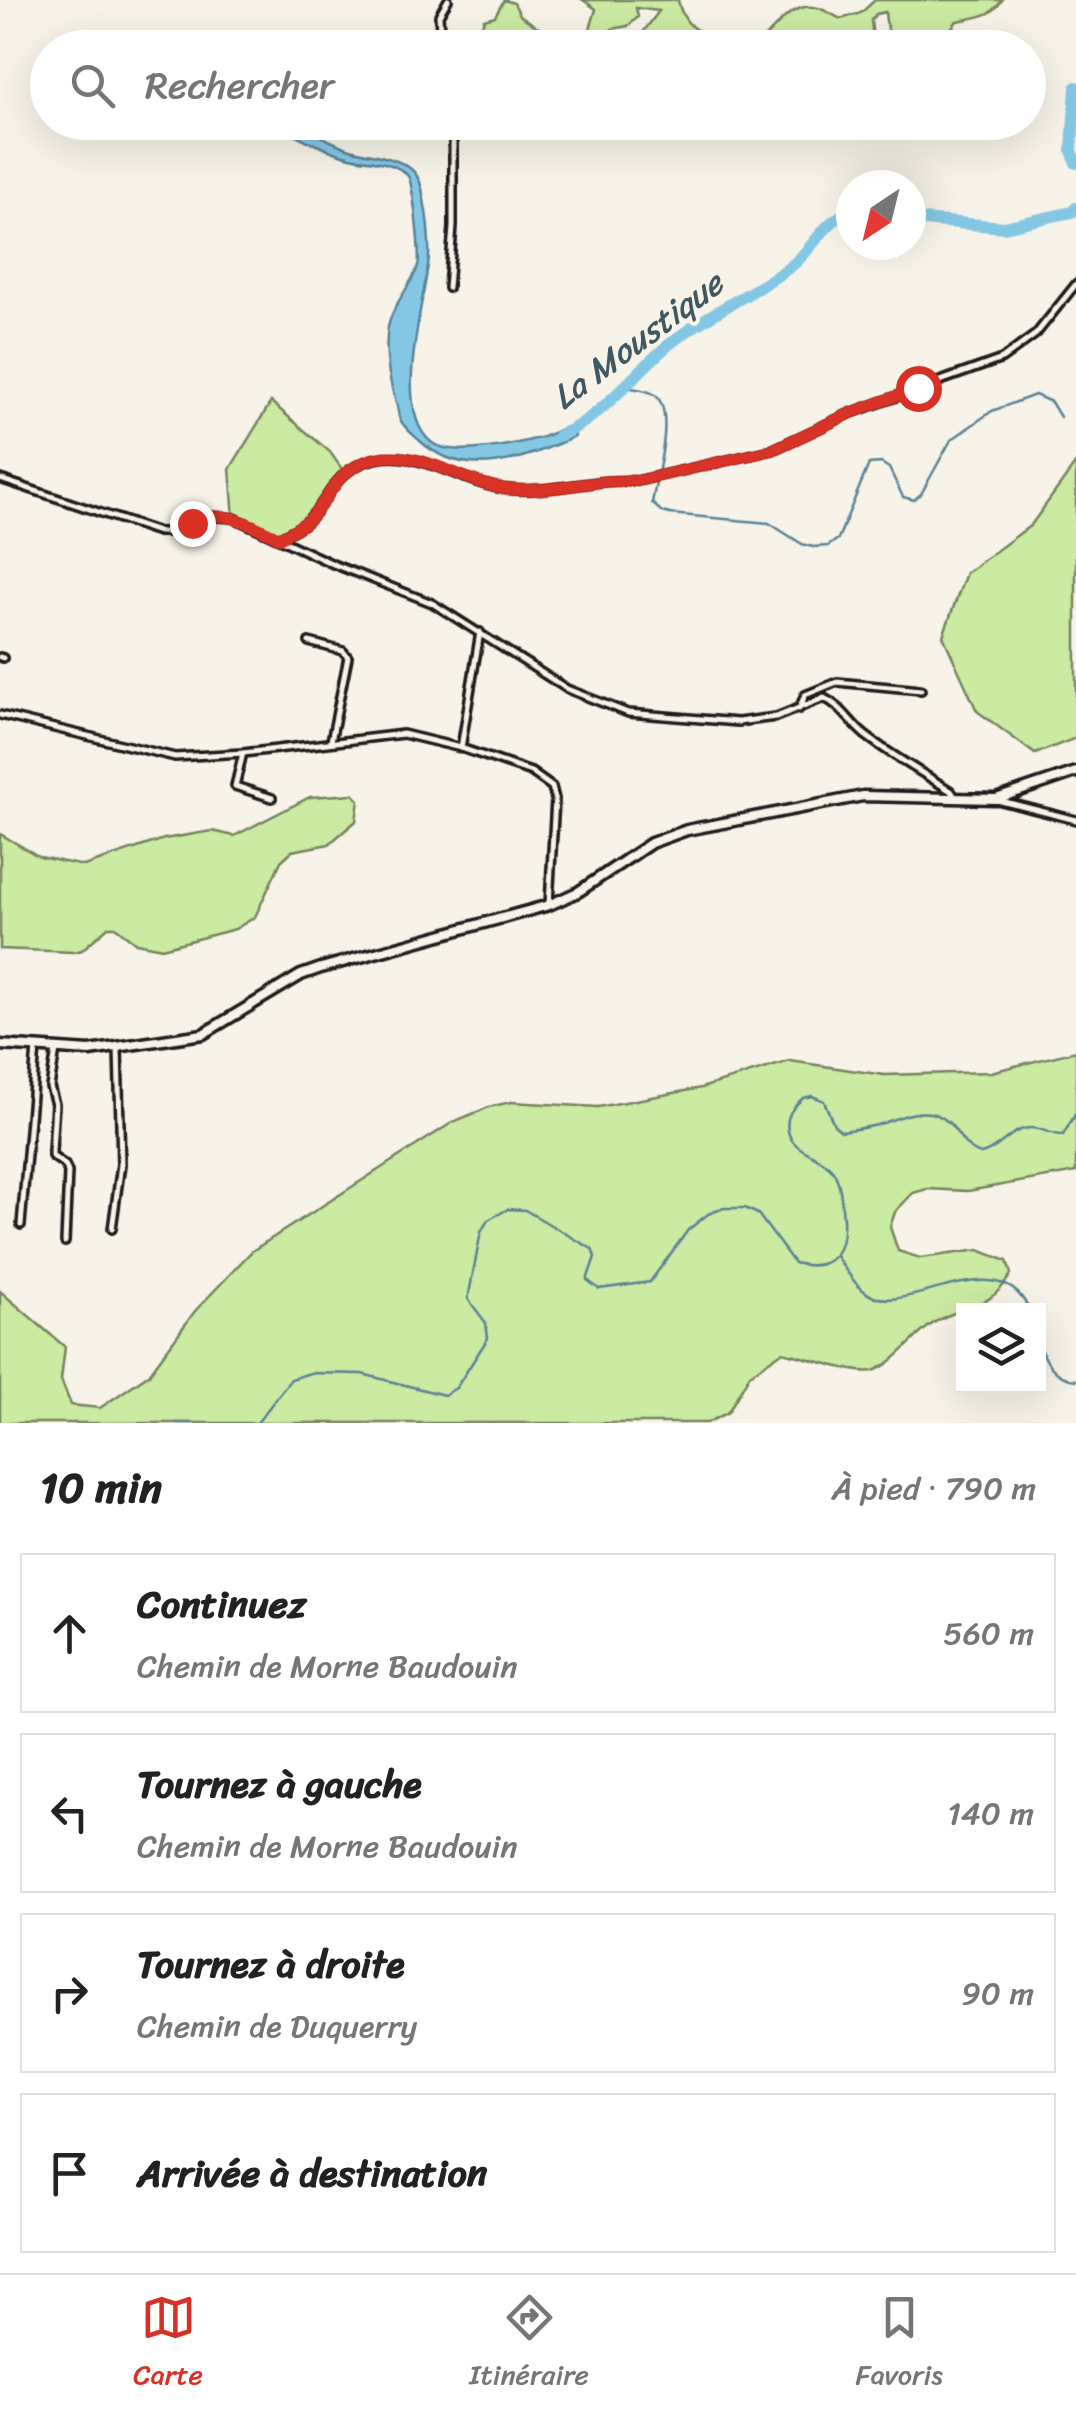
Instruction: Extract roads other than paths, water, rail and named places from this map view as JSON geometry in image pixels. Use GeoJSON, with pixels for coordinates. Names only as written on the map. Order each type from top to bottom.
{"type":"FeatureCollection","features":[{"type":"Feature","properties":{"kind":"street"},"geometry":{"type":"LineString","coordinates":[[440,30],[440,15],[448,0]]}},
{"type":"Feature","properties":{"kind":"street"},"geometry":{"type":"LineString","coordinates":[[448,288],[453,140]]}},
{"type":"Feature","properties":{"kind":"street"},"geometry":{"type":"LineString","coordinates":[[279,538],[306,522],[344,472],[384,457],[414,460],[502,489],[523,490],[647,479],[772,450],[851,413],[1002,359],[1036,334],[1075,286]]}},
{"type":"Feature","properties":{"kind":"street"},"geometry":{"type":"LineString","coordinates":[[0,479],[158,532],[173,532],[206,516],[227,515],[333,564],[432,603],[567,689],[628,713],[738,722],[776,717],[818,699],[831,701],[856,728],[952,791],[955,800]]}},
{"type":"Feature","properties":{"kind":"street"},"geometry":{"type":"LineString","coordinates":[[461,748],[480,632]]}},
{"type":"Feature","properties":{"kind":"street"},"geometry":{"type":"LineString","coordinates":[[309,642],[343,651],[348,657],[331,741]]}},
{"type":"Feature","properties":{"kind":"street"},"geometry":{"type":"LineString","coordinates":[[799,709],[805,695],[836,682],[921,690]]}},
{"type":"Feature","properties":{"kind":"street"},"geometry":{"type":"LineString","coordinates":[[0,716],[175,757],[403,734],[461,748],[531,772],[552,788],[556,820],[549,905]]}},
{"type":"Feature","properties":{"kind":"street"},"geometry":{"type":"LineString","coordinates":[[244,753],[235,786],[272,798]]}},
{"type":"Feature","properties":{"kind":"street"},"geometry":{"type":"LineString","coordinates":[[0,1045],[56,1050],[118,1048],[203,1034],[321,968],[549,905],[578,892],[651,843],[687,830],[863,796],[996,800],[1076,772]]}},
{"type":"Feature","properties":{"kind":"street"},"geometry":{"type":"LineString","coordinates":[[996,800],[1076,820]]}},
{"type":"Feature","properties":{"kind":"street"},"geometry":{"type":"LineString","coordinates":[[21,1225],[36,1048]]}},
{"type":"Feature","properties":{"kind":"street"},"geometry":{"type":"LineString","coordinates":[[112,1230],[121,1164],[118,1048]]}},
{"type":"Feature","properties":{"kind":"street"},"geometry":{"type":"LineString","coordinates":[[56,1050],[50,1087],[55,1104],[52,1156],[68,1172],[65,1242]]}},
{"type":"Feature","properties":{"kind":"water"},"geometry":{"type":"Polygon","coordinates":[[[307,140],[328,140],[398,162],[411,169],[422,188],[429,251],[412,381],[419,426],[431,442],[452,449],[482,449],[539,438],[570,426],[575,436],[516,459],[475,464],[437,453],[402,424],[389,375],[387,346],[390,318],[418,266],[416,220],[408,176],[392,165],[328,150],[307,140]]]}},
{"type":"Feature","properties":{"kind":"waterway","name":"La Moustique"},"geometry":{"type":"LineString","coordinates":[[1076,87],[1072,150],[1076,163]]}},
{"type":"Feature","properties":{"kind":"waterway","name":"La Moustique"},"geometry":{"type":"LineString","coordinates":[[926,220],[1004,227],[1076,208]]}},
{"type":"Feature","properties":{"kind":"waterway","name":"La Moustique"},"geometry":{"type":"LineString","coordinates":[[559,436],[603,407],[680,336],[790,267],[836,219]]}},
{"type":"Feature","properties":{"kind":"waterway"},"geometry":{"type":"LineString","coordinates":[[624,387],[652,393],[661,403],[663,446],[652,503],[662,512],[769,523],[813,547],[828,546],[838,539],[869,464],[881,463],[889,468],[903,497],[914,500],[951,440],[992,411],[1035,395],[1051,402],[1060,417]]}},
{"type":"Feature","properties":{"kind":"waterway"},"geometry":{"type":"LineString","coordinates":[[257,1423],[291,1379],[310,1373],[362,1374],[444,1395],[456,1388],[488,1338],[486,1323],[468,1299],[481,1232],[488,1220],[508,1209],[525,1210],[592,1249],[595,1257],[587,1280],[599,1289],[650,1282],[688,1230],[708,1214],[724,1208],[745,1208],[758,1214],[794,1263],[821,1264],[830,1260],[841,1245],[841,1199],[833,1171],[795,1144],[788,1131],[791,1112],[803,1098],[812,1096],[824,1101],[834,1125],[841,1131],[915,1113],[932,1113],[948,1122],[966,1144],[981,1154],[1024,1129],[1063,1135],[1076,1113]]}},
{"type":"Feature","properties":{"kind":"waterway"},"geometry":{"type":"LineString","coordinates":[[836,1256],[856,1284],[872,1296],[889,1299],[977,1281],[998,1282],[1016,1291],[1024,1303]]}},
{"type":"Feature","properties":{"kind":"waterway"},"geometry":{"type":"LineString","coordinates":[[1046,1359],[1061,1376],[1076,1380]]}},
{"type":"Feature","properties":{"kind":"waterway"},"geometry":{"type":"LineString","coordinates":[[176,1423],[195,1423]]}}]}
